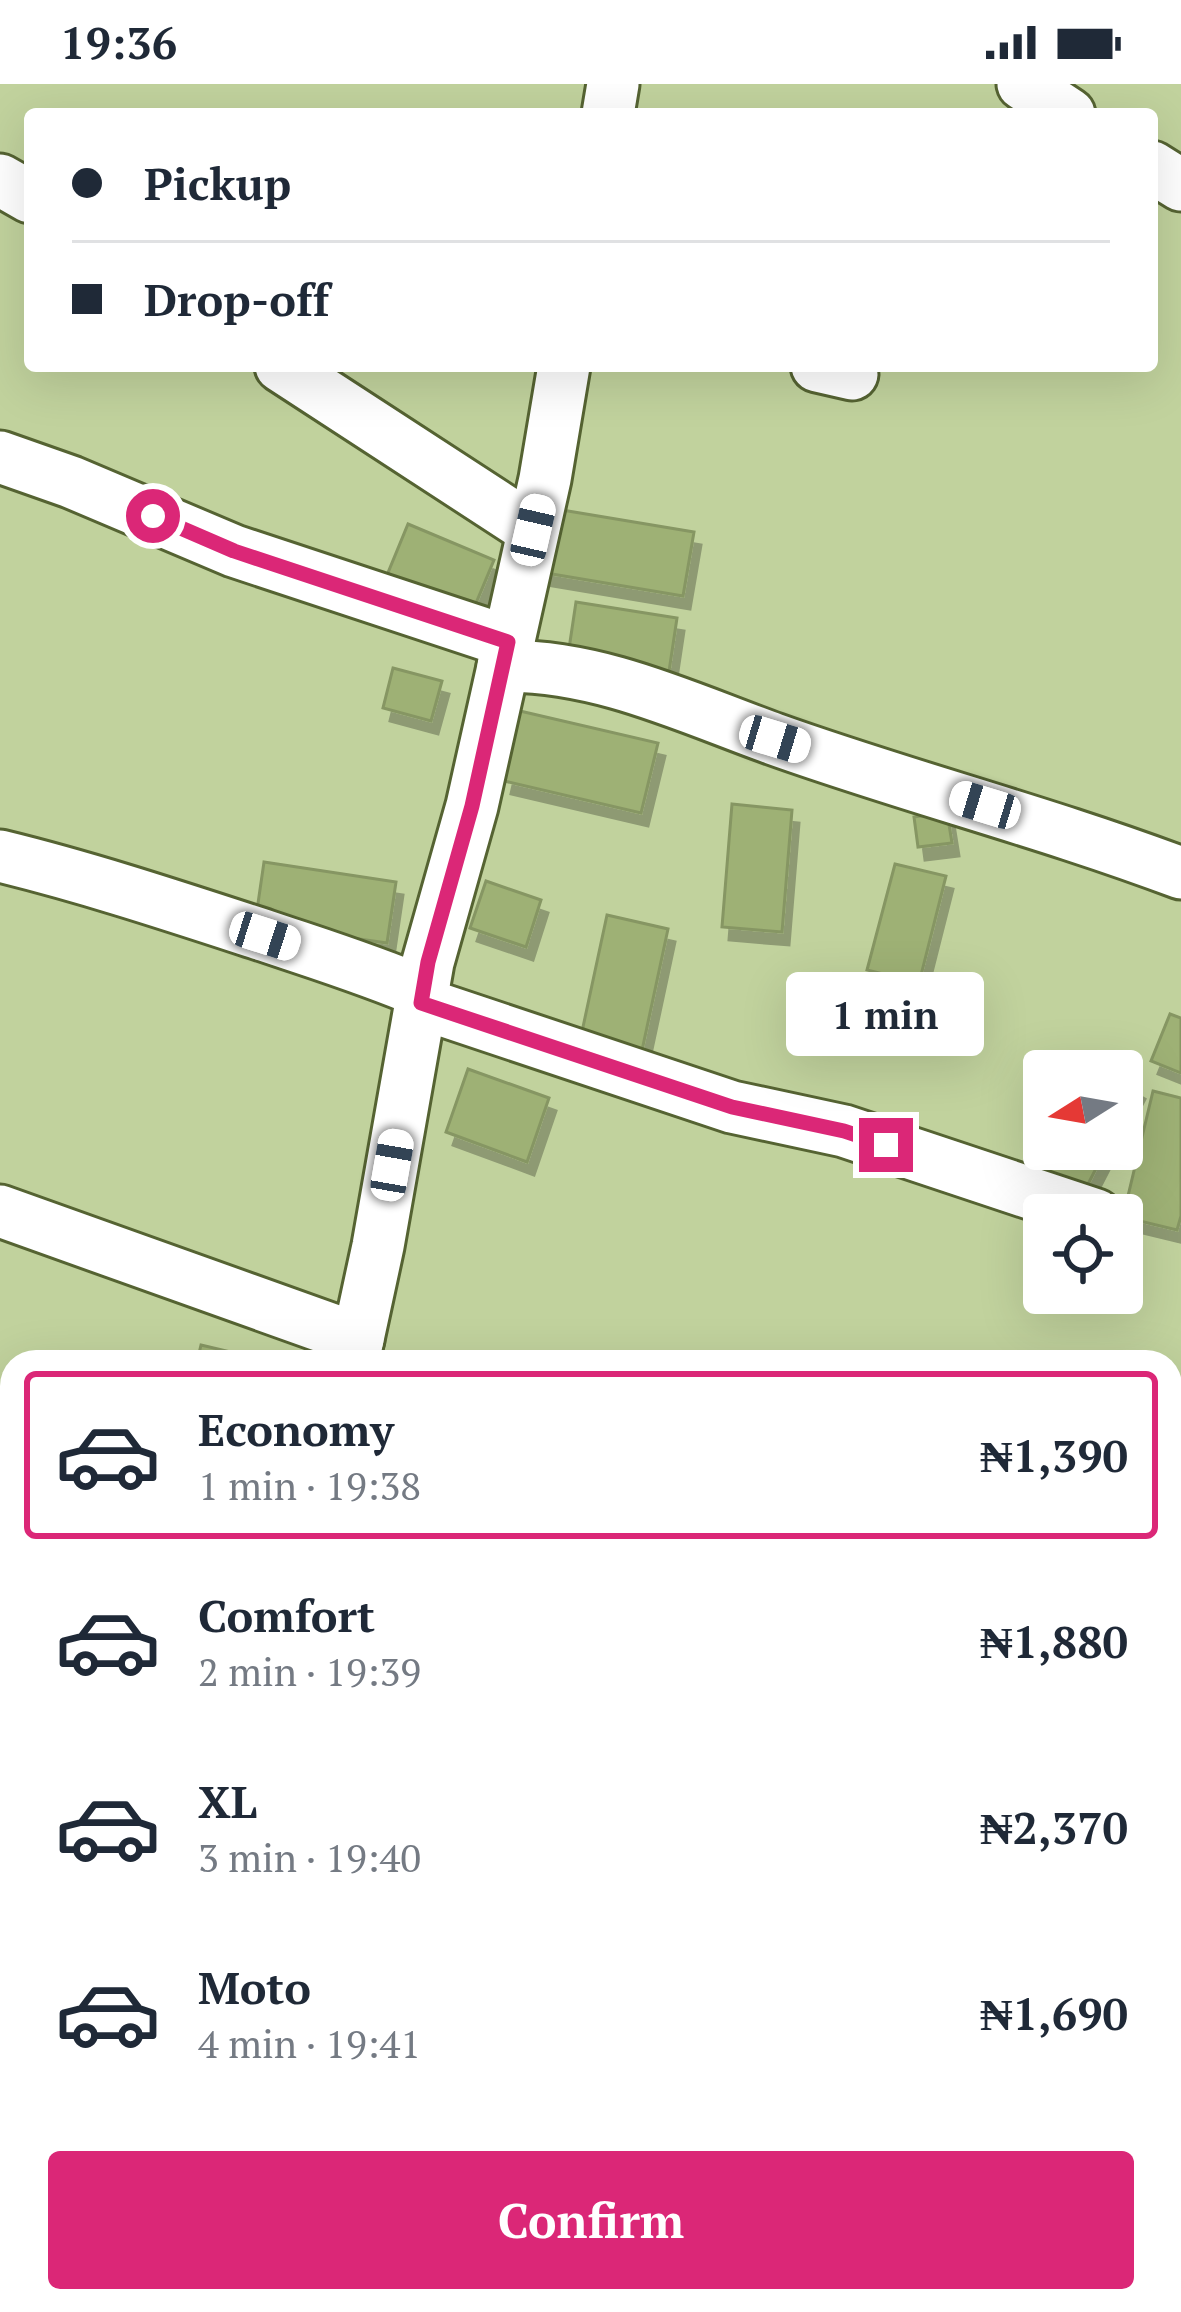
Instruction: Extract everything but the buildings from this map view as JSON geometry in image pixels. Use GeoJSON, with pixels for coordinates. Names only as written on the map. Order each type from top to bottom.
{"type":"FeatureCollection","features":[{"type":"Feature","properties":{"kind":"street"},"geometry":{"type":"LineString","coordinates":[[1023,84],[1060,108]]}},
{"type":"Feature","properties":{"kind":"street"},"geometry":{"type":"LineString","coordinates":[[290,372],[533,530]]}},
{"type":"Feature","properties":{"kind":"street"},"geometry":{"type":"LineString","coordinates":[[355,1350],[422,998],[472,806],[563,372]]}},
{"type":"Feature","properties":{"kind":"street"},"geometry":{"type":"LineString","coordinates":[[0,457],[506,654],[662,694],[775,739],[1069,831],[1181,873]]}},
{"type":"Feature","properties":{"kind":"street"},"geometry":{"type":"LineString","coordinates":[[0,856],[78,874],[371,970],[422,998],[710,1100],[844,1131],[1033,1194]]}},
{"type":"Feature","properties":{"kind":"street"},"geometry":{"type":"LineString","coordinates":[[0,1211],[352,1350]]}},
{"type":"Feature","properties":{"kind":"route"},"geometry":{"type":"LineString","coordinates":[[153,516],[234,551],[508,642],[421,1003],[732,1107],[886,1145]]}}]}
